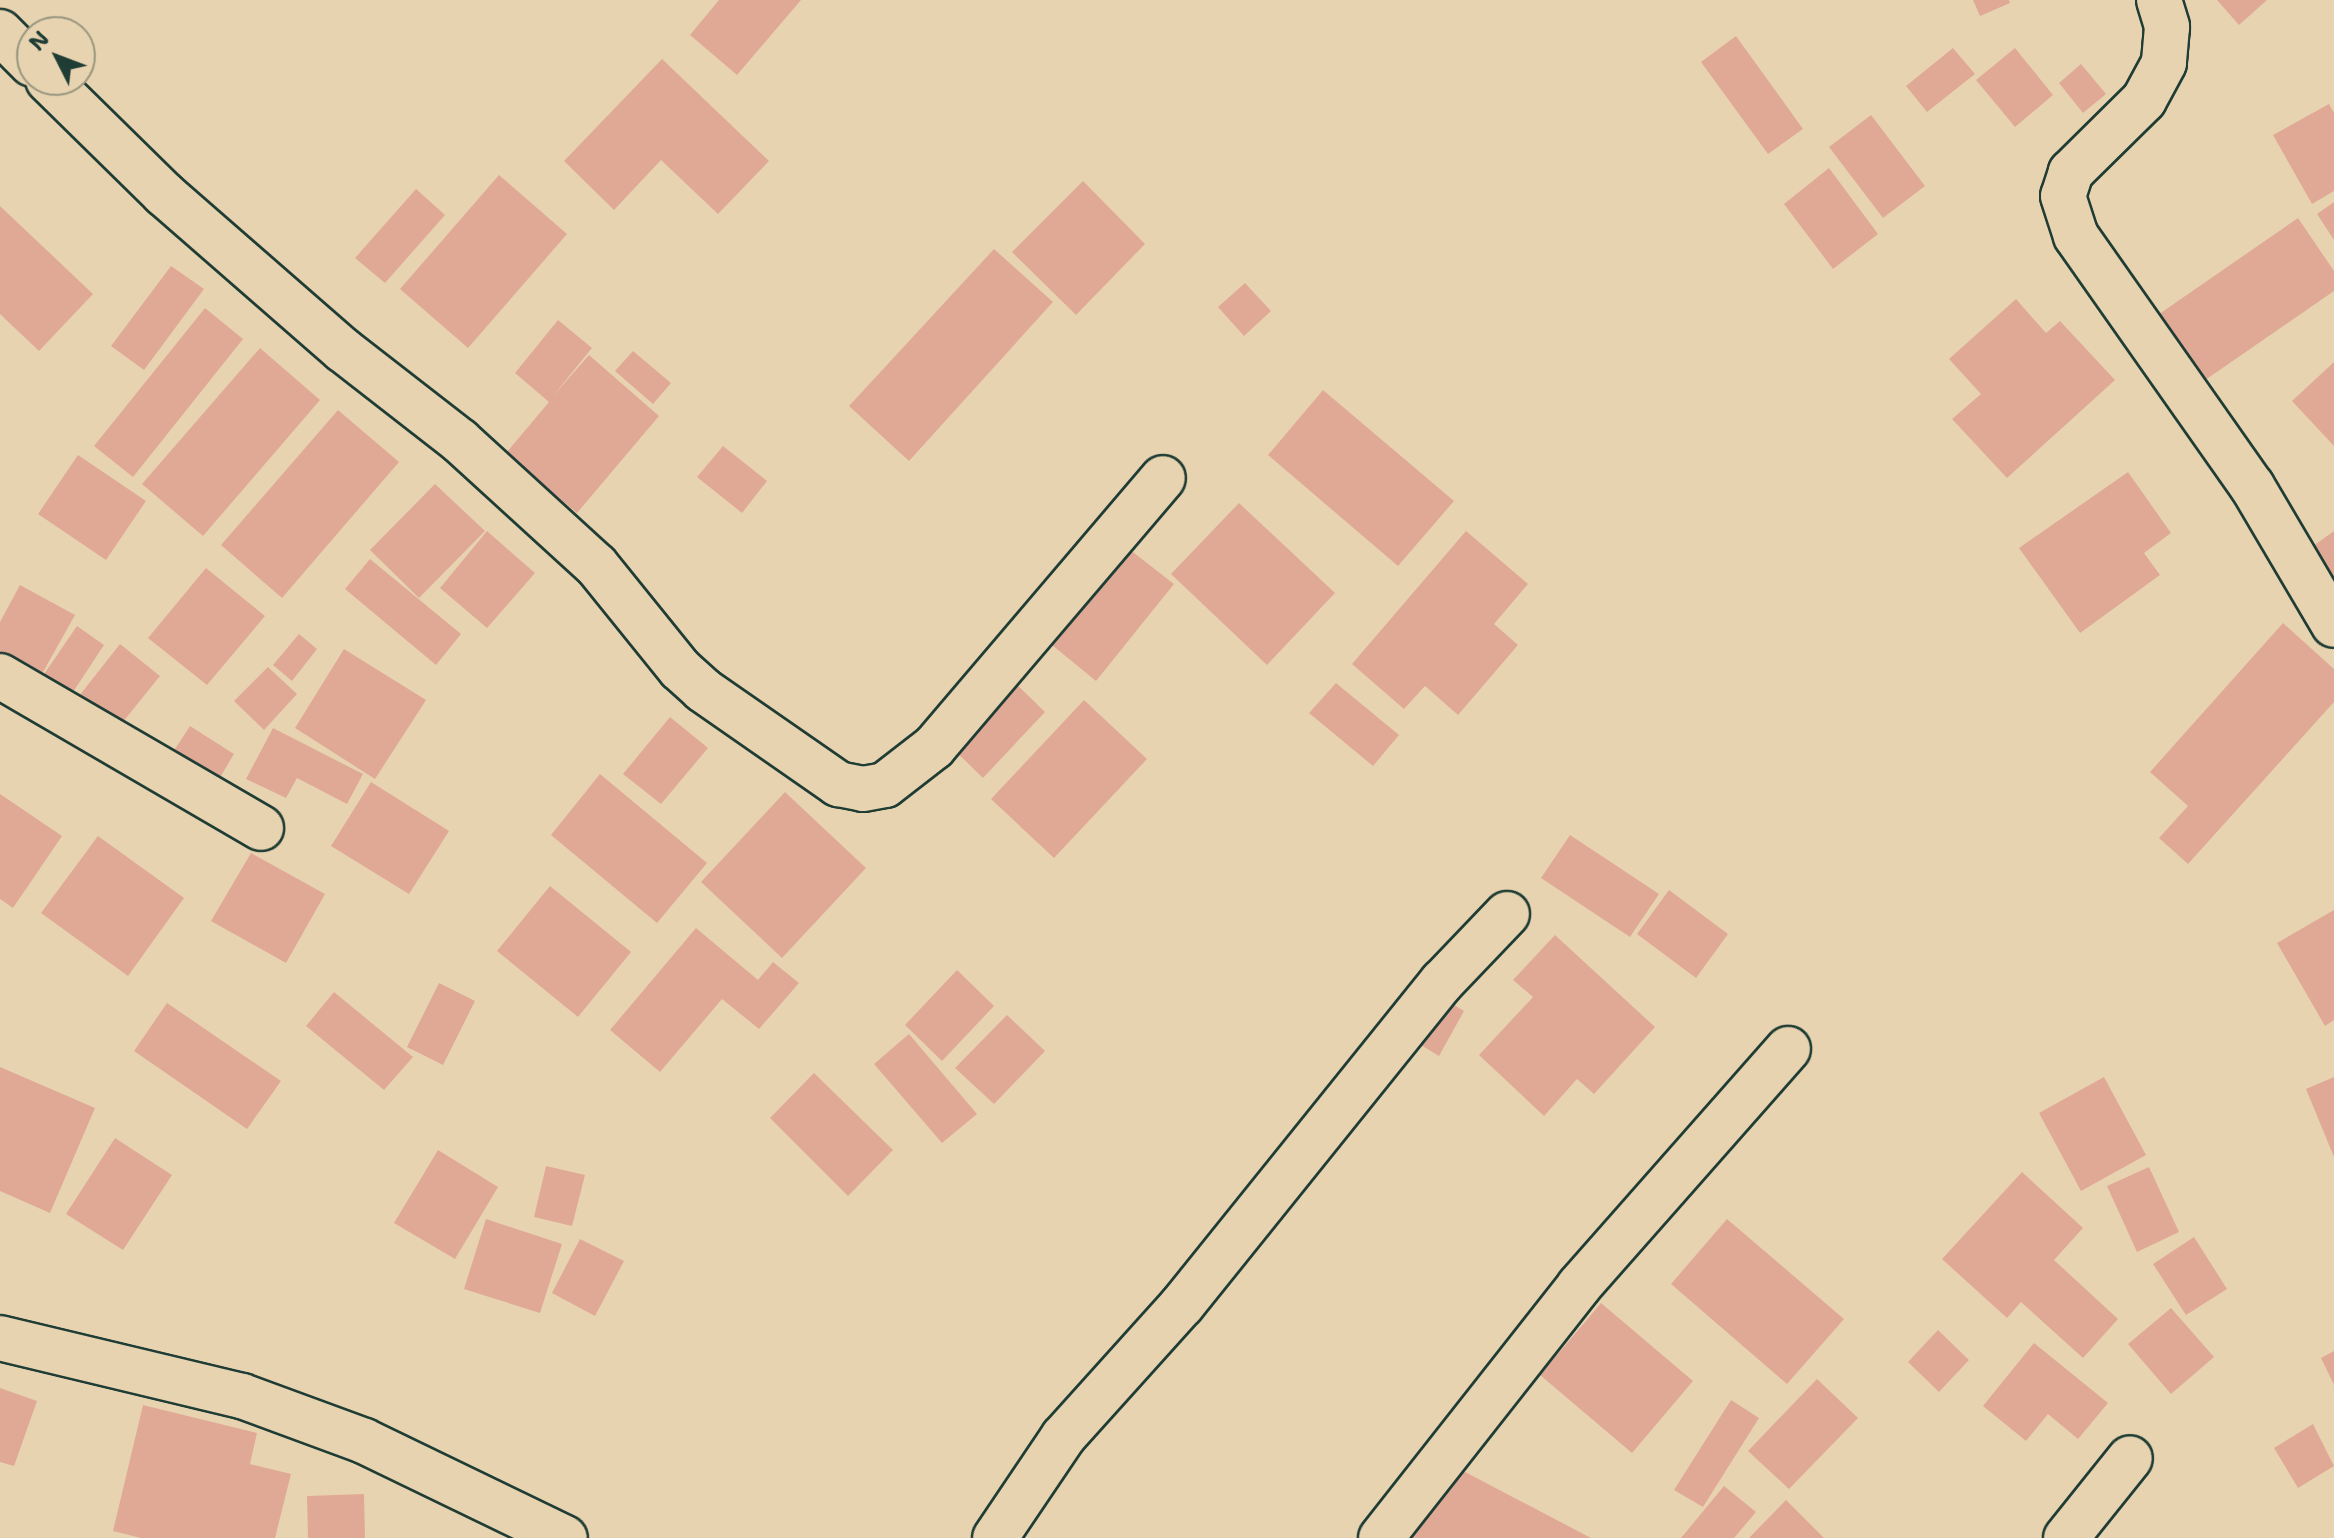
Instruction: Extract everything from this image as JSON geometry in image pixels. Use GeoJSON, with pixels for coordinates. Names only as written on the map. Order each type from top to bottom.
{"type":"FeatureCollection","features":[{"type":"Feature","properties":{"kind":"street"},"geometry":{"type":"LineString","coordinates":[[2159,0],[2167,27],[2164,63],[2144,100],[2071,172],[2063,196],[2076,236],[2252,486],[2334,625]]}},
{"type":"Feature","properties":{"kind":"street"},"geometry":{"type":"LineString","coordinates":[[0,32],[16,48]]}},
{"type":"Feature","properties":{"kind":"street"},"geometry":{"type":"LineString","coordinates":[[64,96],[164,194],[343,350],[460,441],[596,565],[680,669],[703,690],[838,784],[863,789],[885,785],[923,756],[1163,478]]}},
{"type":"Feature","properties":{"kind":"street"},"geometry":{"type":"LineString","coordinates":[[0,676],[261,828]]}},
{"type":"Feature","properties":{"kind":"street"},"geometry":{"type":"LineString","coordinates":[[995,1538],[1063,1437],[1182,1305],[1442,982],[1507,914]]}},
{"type":"Feature","properties":{"kind":"street"},"geometry":{"type":"LineString","coordinates":[[1381,1538],[1579,1286],[1788,1049]]}},
{"type":"Feature","properties":{"kind":"street"},"geometry":{"type":"LineString","coordinates":[[0,1338],[242,1396],[364,1441],[565,1538]]}},
{"type":"Feature","properties":{"kind":"street"},"geometry":{"type":"LineString","coordinates":[[2066,1538],[2130,1458]]}},
{"type":"Feature","properties":{"kind":"building"},"geometry":{"type":"Polygon","coordinates":[[[719,0],[801,0],[737,75],[690,35],[719,0]]]}},
{"type":"Feature","properties":{"kind":"building"},"geometry":{"type":"Polygon","coordinates":[[[1973,0],[2009,0],[2010,3],[1980,16],[1973,0]]]}},
{"type":"Feature","properties":{"kind":"building"},"geometry":{"type":"Polygon","coordinates":[[[2217,0],[2267,0],[2239,25],[2217,0]]]}},
{"type":"Feature","properties":{"kind":"building"},"geometry":{"type":"Polygon","coordinates":[[[1736,36],[1803,129],[1768,154],[1701,62],[1736,36]]]}},
{"type":"Feature","properties":{"kind":"building"},"geometry":{"type":"Polygon","coordinates":[[[1953,48],[1975,74],[1927,112],[1906,86],[1953,48]]]}},
{"type":"Feature","properties":{"kind":"building"},"geometry":{"type":"Polygon","coordinates":[[[2015,48],[2053,95],[2015,127],[1976,80],[2015,48]]]}},
{"type":"Feature","properties":{"kind":"building"},"geometry":{"type":"Polygon","coordinates":[[[662,59],[769,161],[718,214],[661,160],[614,210],[564,161],[662,59]]]}},
{"type":"Feature","properties":{"kind":"building"},"geometry":{"type":"Polygon","coordinates":[[[2081,64],[2106,94],[2083,113],[2059,83],[2081,64]]]}},
{"type":"Feature","properties":{"kind":"building"},"geometry":{"type":"Polygon","coordinates":[[[2329,104],[2334,113],[2334,191],[2312,204],[2273,135],[2329,104]]]}},
{"type":"Feature","properties":{"kind":"building"},"geometry":{"type":"Polygon","coordinates":[[[1871,115],[1925,186],[1883,218],[1829,147],[1871,115]]]}},
{"type":"Feature","properties":{"kind":"building"},"geometry":{"type":"Polygon","coordinates":[[[1829,168],[1878,234],[1833,269],[1784,204],[1829,168]]]}},
{"type":"Feature","properties":{"kind":"building"},"geometry":{"type":"Polygon","coordinates":[[[499,175],[567,234],[468,348],[400,289],[499,175]]]}},
{"type":"Feature","properties":{"kind":"building"},"geometry":{"type":"Polygon","coordinates":[[[1083,181],[1145,244],[1076,315],[1012,252],[1083,181]]]}},
{"type":"Feature","properties":{"kind":"building"},"geometry":{"type":"Polygon","coordinates":[[[416,189],[445,215],[385,283],[355,258],[416,189]]]}},
{"type":"Feature","properties":{"kind":"building"},"geometry":{"type":"Polygon","coordinates":[[[2334,202],[2334,240],[2317,214],[2334,202]]]}},
{"type":"Feature","properties":{"kind":"building"},"geometry":{"type":"Polygon","coordinates":[[[0,206],[93,294],[39,351],[0,314],[0,206]]]}},
{"type":"Feature","properties":{"kind":"building"},"geometry":{"type":"Polygon","coordinates":[[[2298,218],[2334,271],[2334,291],[2198,385],[2152,319],[2298,218]]]}},
{"type":"Feature","properties":{"kind":"building"},"geometry":{"type":"Polygon","coordinates":[[[994,249],[1053,302],[909,461],[849,406],[994,249]]]}},
{"type":"Feature","properties":{"kind":"building"},"geometry":{"type":"Polygon","coordinates":[[[171,266],[204,289],[144,370],[111,346],[171,266]]]}},
{"type":"Feature","properties":{"kind":"building"},"geometry":{"type":"Polygon","coordinates":[[[1245,283],[1271,311],[1244,336],[1218,307],[1245,283]]]}},
{"type":"Feature","properties":{"kind":"building"},"geometry":{"type":"Polygon","coordinates":[[[2016,299],[2046,333],[2060,321],[2115,380],[2007,478],[1952,419],[1981,394],[1949,359],[2016,299]]]}},
{"type":"Feature","properties":{"kind":"building"},"geometry":{"type":"Polygon","coordinates":[[[205,308],[243,339],[133,477],[94,446],[205,308]]]}},
{"type":"Feature","properties":{"kind":"building"},"geometry":{"type":"Polygon","coordinates":[[[558,320],[592,348],[553,396],[589,355],[659,416],[577,513],[506,453],[549,402],[515,373],[558,320]]]}},
{"type":"Feature","properties":{"kind":"building"},"geometry":{"type":"Polygon","coordinates":[[[260,348],[320,400],[203,536],[142,484],[260,348]]]}},
{"type":"Feature","properties":{"kind":"building"},"geometry":{"type":"Polygon","coordinates":[[[633,351],[671,383],[653,404],[615,371],[633,351]]]}},
{"type":"Feature","properties":{"kind":"building"},"geometry":{"type":"Polygon","coordinates":[[[2334,362],[2334,446],[2292,401],[2334,362]]]}},
{"type":"Feature","properties":{"kind":"building"},"geometry":{"type":"Polygon","coordinates":[[[1323,390],[1454,501],[1398,566],[1268,455],[1323,390]]]}},
{"type":"Feature","properties":{"kind":"building"},"geometry":{"type":"Polygon","coordinates":[[[338,410],[399,462],[282,598],[221,545],[338,410]]]}},
{"type":"Feature","properties":{"kind":"building"},"geometry":{"type":"Polygon","coordinates":[[[723,446],[767,481],[742,513],[697,477],[723,446]]]}},
{"type":"Feature","properties":{"kind":"building"},"geometry":{"type":"Polygon","coordinates":[[[78,455],[146,501],[106,560],[38,514],[78,455]]]}},
{"type":"Feature","properties":{"kind":"building"},"geometry":{"type":"Polygon","coordinates":[[[2128,472],[2171,533],[2144,553],[2160,575],[2080,633],[2019,548],[2128,472]]]}},
{"type":"Feature","properties":{"kind":"building"},"geometry":{"type":"Polygon","coordinates":[[[435,484],[485,531],[419,598],[370,550],[435,484]]]}},
{"type":"Feature","properties":{"kind":"building"},"geometry":{"type":"Polygon","coordinates":[[[1239,503],[1335,593],[1267,665],[1171,574],[1239,503]]]}},
{"type":"Feature","properties":{"kind":"building"},"geometry":{"type":"Polygon","coordinates":[[[487,531],[535,573],[487,628],[440,588],[487,531]]]}},
{"type":"Feature","properties":{"kind":"building"},"geometry":{"type":"Polygon","coordinates":[[[1466,531],[1528,584],[1494,624],[1518,645],[1458,715],[1425,686],[1404,709],[1352,664],[1466,531]]]}},
{"type":"Feature","properties":{"kind":"building"},"geometry":{"type":"Polygon","coordinates":[[[2334,531],[2334,598],[2302,554],[2334,531]]]}},
{"type":"Feature","properties":{"kind":"building"},"geometry":{"type":"Polygon","coordinates":[[[1129,549],[1174,584],[1096,681],[1052,645],[1129,549]]]}},
{"type":"Feature","properties":{"kind":"building"},"geometry":{"type":"Polygon","coordinates":[[[370,559],[461,634],[436,665],[345,589],[370,559]]]}},
{"type":"Feature","properties":{"kind":"building"},"geometry":{"type":"Polygon","coordinates":[[[206,568],[265,616],[207,685],[148,638],[206,568]]]}},
{"type":"Feature","properties":{"kind":"building"},"geometry":{"type":"Polygon","coordinates":[[[20,585],[75,615],[38,681],[0,660],[0,622],[20,585]]]}},
{"type":"Feature","properties":{"kind":"building"},"geometry":{"type":"Polygon","coordinates":[[[2283,623],[2334,669],[2334,702],[2188,864],[2159,838],[2188,806],[2150,772],[2283,623]]]}},
{"type":"Feature","properties":{"kind":"building"},"geometry":{"type":"Polygon","coordinates":[[[77,626],[104,645],[71,695],[42,677],[77,626]]]}},
{"type":"Feature","properties":{"kind":"building"},"geometry":{"type":"Polygon","coordinates":[[[299,634],[317,649],[292,681],[273,665],[299,634]]]}},
{"type":"Feature","properties":{"kind":"building"},"geometry":{"type":"Polygon","coordinates":[[[120,644],[160,676],[118,728],[79,696],[120,644]]]}},
{"type":"Feature","properties":{"kind":"building"},"geometry":{"type":"Polygon","coordinates":[[[344,649],[426,700],[375,779],[295,728],[344,649]]]}},
{"type":"Feature","properties":{"kind":"building"},"geometry":{"type":"Polygon","coordinates":[[[268,667],[297,694],[264,730],[234,701],[268,667]]]}},
{"type":"Feature","properties":{"kind":"building"},"geometry":{"type":"Polygon","coordinates":[[[1011,679],[1045,712],[983,778],[949,745],[1011,679]]]}},
{"type":"Feature","properties":{"kind":"building"},"geometry":{"type":"Polygon","coordinates":[[[1336,683],[1399,735],[1373,766],[1309,713],[1336,683]]]}},
{"type":"Feature","properties":{"kind":"building"},"geometry":{"type":"Polygon","coordinates":[[[1084,700],[1147,759],[1054,858],[991,799],[1084,700]]]}},
{"type":"Feature","properties":{"kind":"building"},"geometry":{"type":"Polygon","coordinates":[[[670,717],[708,748],[661,804],[623,774],[670,717]]]}},
{"type":"Feature","properties":{"kind":"building"},"geometry":{"type":"Polygon","coordinates":[[[190,726],[234,754],[218,781],[173,752],[190,726]]]}},
{"type":"Feature","properties":{"kind":"building"},"geometry":{"type":"Polygon","coordinates":[[[273,728],[363,774],[347,804],[297,778],[286,798],[246,779],[273,728]]]}},
{"type":"Feature","properties":{"kind":"building"},"geometry":{"type":"Polygon","coordinates":[[[600,774],[707,863],[657,923],[551,835],[600,774]]]}},
{"type":"Feature","properties":{"kind":"building"},"geometry":{"type":"Polygon","coordinates":[[[371,782],[449,831],[409,894],[331,846],[371,782]]]}},
{"type":"Feature","properties":{"kind":"building"},"geometry":{"type":"Polygon","coordinates":[[[785,792],[866,868],[782,958],[701,882],[785,792]]]}},
{"type":"Feature","properties":{"kind":"building"},"geometry":{"type":"Polygon","coordinates":[[[0,794],[62,836],[13,908],[0,899],[0,794]]]}},
{"type":"Feature","properties":{"kind":"building"},"geometry":{"type":"Polygon","coordinates":[[[1570,835],[1659,894],[1630,937],[1541,878],[1570,835]]]}},
{"type":"Feature","properties":{"kind":"building"},"geometry":{"type":"Polygon","coordinates":[[[98,836],[184,898],[128,976],[41,913],[98,836]]]}},
{"type":"Feature","properties":{"kind":"building"},"geometry":{"type":"Polygon","coordinates":[[[251,853],[325,894],[286,963],[211,921],[251,853]]]}},
{"type":"Feature","properties":{"kind":"building"},"geometry":{"type":"Polygon","coordinates":[[[550,886],[631,952],[578,1017],[497,951],[550,886]]]}},
{"type":"Feature","properties":{"kind":"building"},"geometry":{"type":"Polygon","coordinates":[[[1669,890],[1728,934],[1696,978],[1637,934],[1669,890]]]}},
{"type":"Feature","properties":{"kind":"building"},"geometry":{"type":"Polygon","coordinates":[[[2334,910],[2334,1020],[2325,1026],[2277,943],[2334,910]]]}},
{"type":"Feature","properties":{"kind":"building"},"geometry":{"type":"Polygon","coordinates":[[[696,928],[758,980],[773,962],[799,983],[759,1029],[722,999],[660,1072],[610,1030],[696,928]]]}},
{"type":"Feature","properties":{"kind":"building"},"geometry":{"type":"Polygon","coordinates":[[[1555,935],[1655,1027],[1594,1094],[1577,1079],[1544,1116],[1479,1055],[1533,997],[1513,980],[1555,935]]]}},
{"type":"Feature","properties":{"kind":"building"},"geometry":{"type":"Polygon","coordinates":[[[957,970],[994,1006],[942,1061],[905,1025],[957,970]]]}},
{"type":"Feature","properties":{"kind":"building"},"geometry":{"type":"Polygon","coordinates":[[[439,983],[475,1001],[443,1065],[407,1047],[439,983]]]}},
{"type":"Feature","properties":{"kind":"building"},"geometry":{"type":"Polygon","coordinates":[[[334,992],[413,1057],[384,1090],[306,1026],[334,992]]]}},
{"type":"Feature","properties":{"kind":"building"},"geometry":{"type":"Polygon","coordinates":[[[1436,994],[1464,1011],[1439,1056],[1411,1039],[1436,994]]]}},
{"type":"Feature","properties":{"kind":"building"},"geometry":{"type":"Polygon","coordinates":[[[167,1003],[281,1081],[247,1129],[134,1051],[167,1003]]]}},
{"type":"Feature","properties":{"kind":"building"},"geometry":{"type":"Polygon","coordinates":[[[1007,1015],[1045,1051],[994,1104],[955,1068],[1007,1015]]]}},
{"type":"Feature","properties":{"kind":"building"},"geometry":{"type":"Polygon","coordinates":[[[909,1034],[977,1114],[942,1143],[874,1064],[909,1034]]]}},
{"type":"Feature","properties":{"kind":"building"},"geometry":{"type":"Polygon","coordinates":[[[0,1067],[95,1108],[50,1213],[0,1191],[0,1067]]]}},
{"type":"Feature","properties":{"kind":"building"},"geometry":{"type":"Polygon","coordinates":[[[814,1073],[893,1150],[848,1196],[770,1118],[814,1073]]]}},
{"type":"Feature","properties":{"kind":"building"},"geometry":{"type":"Polygon","coordinates":[[[2104,1077],[2146,1155],[2081,1191],[2039,1113],[2104,1077]]]}},
{"type":"Feature","properties":{"kind":"building"},"geometry":{"type":"Polygon","coordinates":[[[2334,1077],[2334,1157],[2306,1089],[2334,1077]]]}},
{"type":"Feature","properties":{"kind":"building"},"geometry":{"type":"Polygon","coordinates":[[[115,1138],[172,1175],[123,1250],[66,1214],[115,1138]]]}},
{"type":"Feature","properties":{"kind":"building"},"geometry":{"type":"Polygon","coordinates":[[[438,1150],[498,1187],[455,1259],[394,1223],[438,1150]]]}},
{"type":"Feature","properties":{"kind":"building"},"geometry":{"type":"Polygon","coordinates":[[[546,1166],[585,1175],[572,1226],[534,1217],[546,1166]]]}},
{"type":"Feature","properties":{"kind":"building"},"geometry":{"type":"Polygon","coordinates":[[[2149,1167],[2179,1232],[2137,1252],[2107,1186],[2149,1167]]]}},
{"type":"Feature","properties":{"kind":"building"},"geometry":{"type":"Polygon","coordinates":[[[2022,1172],[2083,1228],[2054,1260],[2118,1319],[2083,1358],[2021,1302],[2007,1318],[1942,1259],[2022,1172]]]}},
{"type":"Feature","properties":{"kind":"building"},"geometry":{"type":"Polygon","coordinates":[[[486,1219],[562,1244],[540,1313],[464,1289],[486,1219]]]}},
{"type":"Feature","properties":{"kind":"building"},"geometry":{"type":"Polygon","coordinates":[[[1727,1219],[1844,1319],[1787,1384],[1671,1284],[1727,1219]]]}},
{"type":"Feature","properties":{"kind":"building"},"geometry":{"type":"Polygon","coordinates":[[[2194,1237],[2227,1289],[2186,1315],[2153,1264],[2194,1237]]]}},
{"type":"Feature","properties":{"kind":"building"},"geometry":{"type":"Polygon","coordinates":[[[580,1239],[624,1261],[595,1316],[552,1293],[580,1239]]]}},
{"type":"Feature","properties":{"kind":"building"},"geometry":{"type":"Polygon","coordinates":[[[1601,1303],[1693,1381],[1632,1453],[1540,1375],[1601,1303]]]}},
{"type":"Feature","properties":{"kind":"building"},"geometry":{"type":"Polygon","coordinates":[[[2171,1308],[2214,1357],[2171,1394],[2128,1344],[2171,1308]]]}},
{"type":"Feature","properties":{"kind":"building"},"geometry":{"type":"Polygon","coordinates":[[[1938,1330],[1969,1360],[1939,1392],[1908,1362],[1938,1330]]]}},
{"type":"Feature","properties":{"kind":"building"},"geometry":{"type":"Polygon","coordinates":[[[2034,1343],[2108,1403],[2078,1439],[2048,1414],[2026,1441],[1983,1406],[2034,1343]]]}},
{"type":"Feature","properties":{"kind":"building"},"geometry":{"type":"Polygon","coordinates":[[[2334,1351],[2334,1385],[2321,1358],[2334,1351]]]}},
{"type":"Feature","properties":{"kind":"building"},"geometry":{"type":"Polygon","coordinates":[[[1817,1379],[1858,1418],[1789,1489],[1748,1451],[1817,1379]]]}},
{"type":"Feature","properties":{"kind":"building"},"geometry":{"type":"Polygon","coordinates":[[[0,1388],[37,1401],[14,1466],[0,1462],[0,1388]]]}},
{"type":"Feature","properties":{"kind":"building"},"geometry":{"type":"Polygon","coordinates":[[[1731,1400],[1759,1418],[1703,1507],[1674,1490],[1731,1400]]]}},
{"type":"Feature","properties":{"kind":"building"},"geometry":{"type":"Polygon","coordinates":[[[143,1405],[257,1433],[250,1464],[291,1474],[275,1538],[141,1538],[113,1531],[143,1405]]]}},
{"type":"Feature","properties":{"kind":"building"},"geometry":{"type":"Polygon","coordinates":[[[2313,1424],[2334,1466],[2298,1488],[2274,1448],[2313,1424]]]}},
{"type":"Feature","properties":{"kind":"building"},"geometry":{"type":"Polygon","coordinates":[[[1448,1463],[1591,1538],[1409,1538],[1448,1463]]]}},
{"type":"Feature","properties":{"kind":"building"},"geometry":{"type":"Polygon","coordinates":[[[1724,1486],[1756,1512],[1734,1538],[1681,1538],[1724,1486]]]}},
{"type":"Feature","properties":{"kind":"building"},"geometry":{"type":"Polygon","coordinates":[[[364,1494],[365,1538],[308,1538],[307,1496],[364,1494]]]}},
{"type":"Feature","properties":{"kind":"building"},"geometry":{"type":"Polygon","coordinates":[[[1786,1500],[1824,1538],[1749,1538],[1786,1500]]]}}]}
